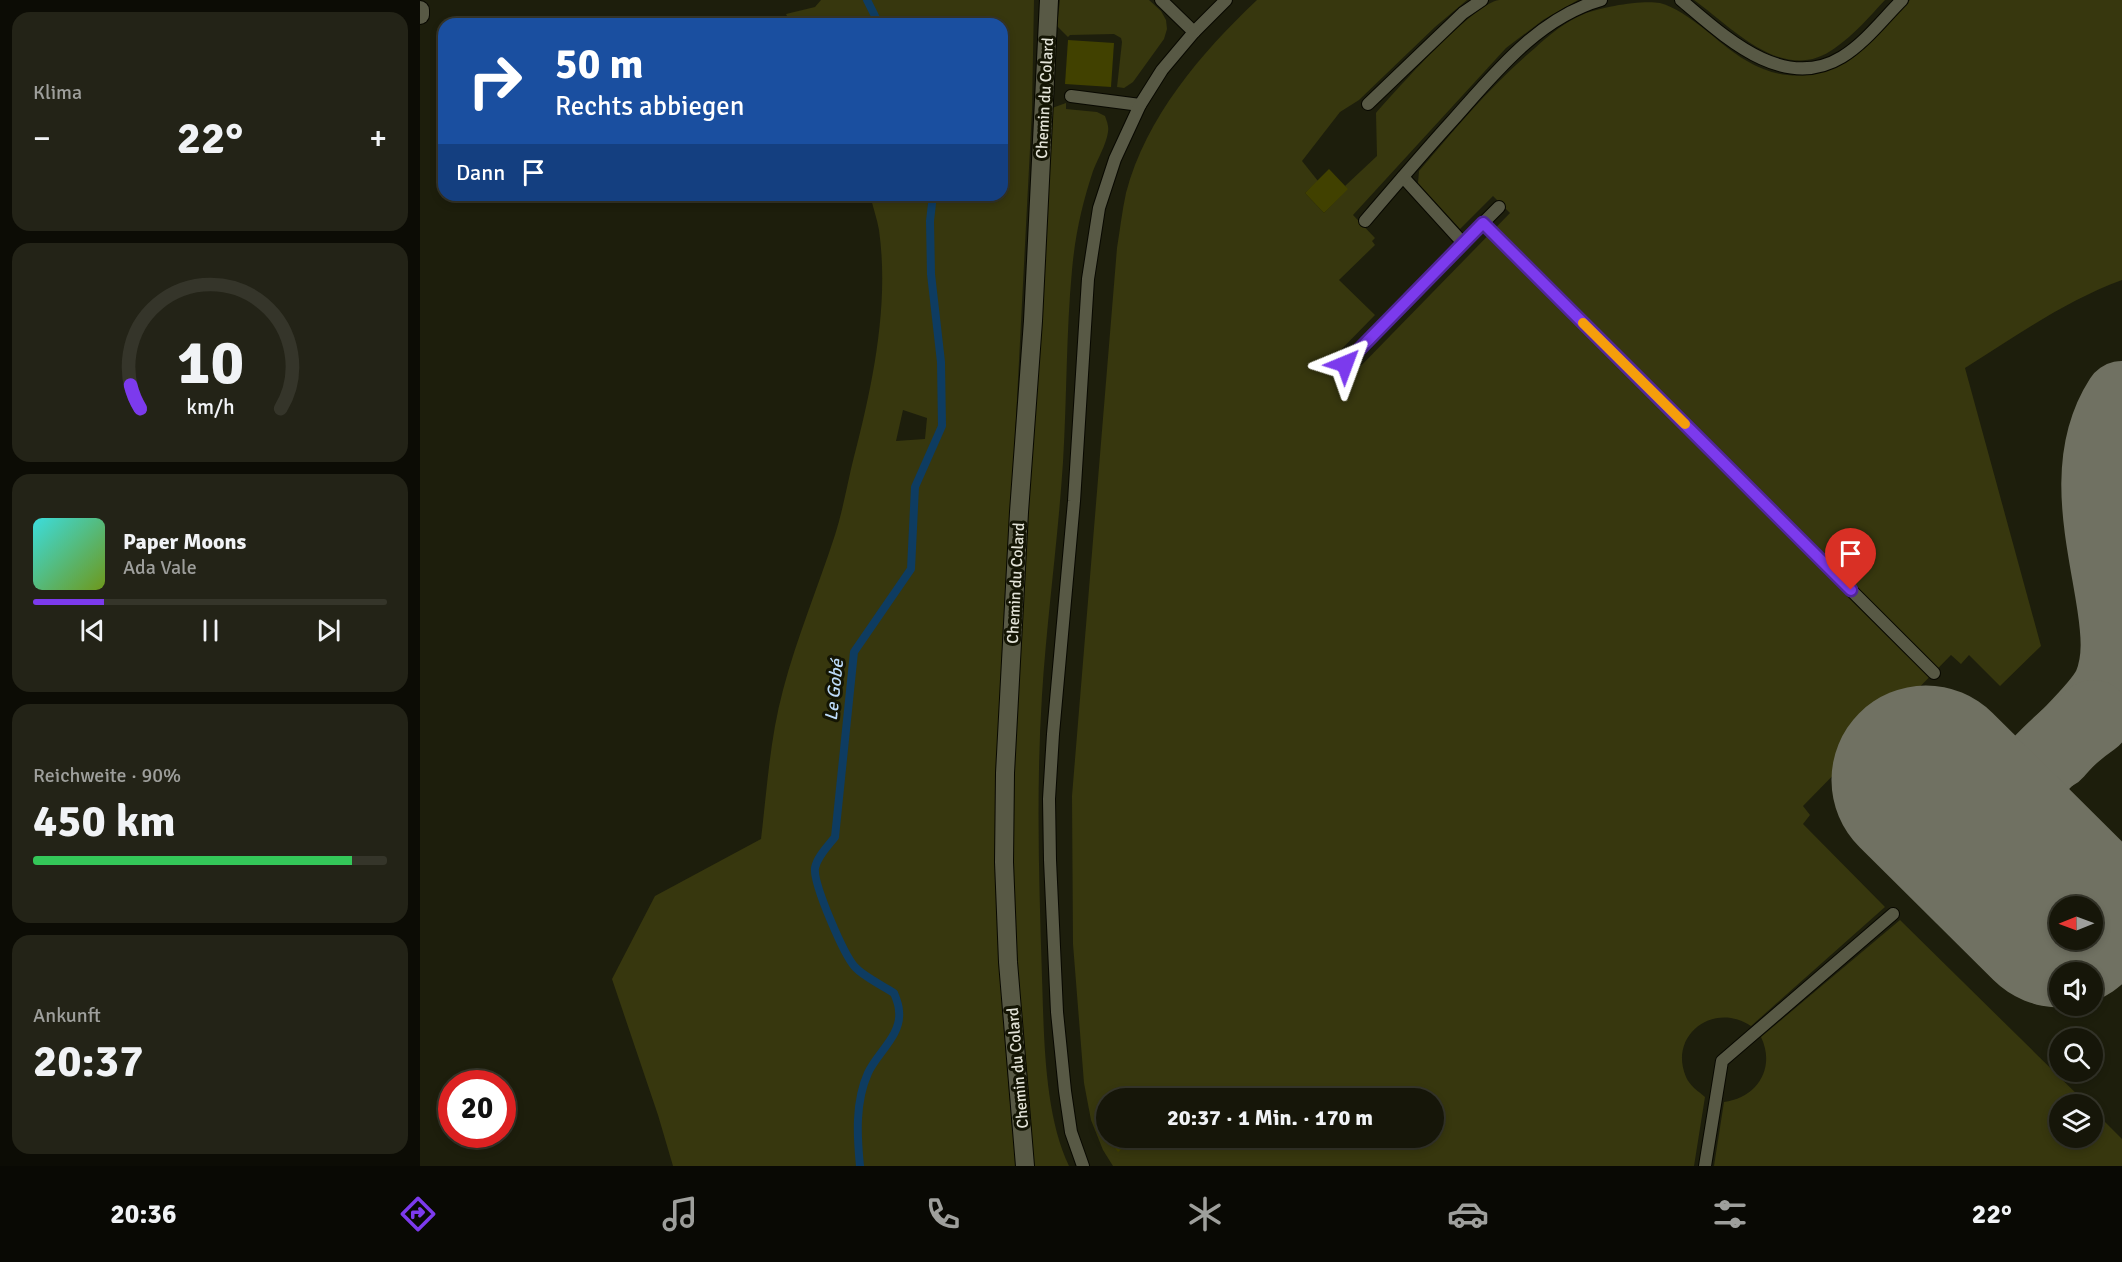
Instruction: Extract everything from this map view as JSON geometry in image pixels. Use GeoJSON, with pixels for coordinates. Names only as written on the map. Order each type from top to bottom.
{"type":"FeatureCollection","features":[{"type":"Feature","properties":{"kind":"street","name":"Chemin du Colard"},"geometry":{"type":"LineString","coordinates":[[1025,1166],[1008,962],[1004,862],[1005,773],[1019,512],[1033,321],[1049,0]]}},
{"type":"Feature","properties":{"kind":"street"},"geometry":{"type":"LineString","coordinates":[[420,10],[420,15]]}},
{"type":"Feature","properties":{"kind":"lane"},"geometry":{"type":"LineString","coordinates":[[1161,0],[1194,32]]}},
{"type":"Feature","properties":{"kind":"lane"},"geometry":{"type":"LineString","coordinates":[[1083,1166],[1071,1132],[1057,1012],[1049,799],[1074,501],[1088,279],[1099,208],[1114,159],[1140,105],[1162,70],[1194,32],[1226,0]]}},
{"type":"Feature","properties":{"kind":"lane"},"geometry":{"type":"LineString","coordinates":[[1368,104],[1463,13],[1482,0]]}},
{"type":"Feature","properties":{"kind":"lane"},"geometry":{"type":"LineString","coordinates":[[1365,221],[1504,63],[1556,21],[1575,10],[1601,0]]}},
{"type":"Feature","properties":{"kind":"lane"},"geometry":{"type":"LineString","coordinates":[[1681,0],[1744,49],[1763,60],[1793,68],[1809,68],[1842,57],[1859,44],[1902,0]]}},
{"type":"Feature","properties":{"kind":"lane"},"geometry":{"type":"LineString","coordinates":[[1071,96],[1140,105]]}},
{"type":"Feature","properties":{"kind":"lane"},"geometry":{"type":"LineString","coordinates":[[1403,177],[1463,243]]}},
{"type":"Feature","properties":{"kind":"lane"},"geometry":{"type":"LineString","coordinates":[[1345,364],[1499,207]]}},
{"type":"Feature","properties":{"kind":"lane"},"geometry":{"type":"LineString","coordinates":[[1483,223],[1934,673]]}},
{"type":"Feature","properties":{"kind":"lane"},"geometry":{"type":"LineString","coordinates":[[1705,1166],[1722,1061],[1893,914]]}},
{"type":"Feature","properties":{"kind":"shaded area"},"geometry":{"type":"Polygon","coordinates":[[[821,0],[1034,0],[1032,110],[996,805],[997,896],[1016,1166],[673,1166],[612,979],[655,896],[761,839],[769,764],[783,690],[837,527],[872,380],[880,320],[882,260],[879,230],[872,201],[1008,201],[1008,18],[788,18],[786,14],[815,7],[821,0]],[[903,410],[896,441],[925,439],[927,418],[903,410]]]}},
{"type":"Feature","properties":{"kind":"shaded area"},"geometry":{"type":"Polygon","coordinates":[[[1060,0],[1149,0],[1161,11],[1166,20],[1167,29],[1164,39],[1133,82],[1124,88],[1117,87],[1121,38],[1114,34],[1070,35],[1068,37],[1057,26],[1060,0]]]}},
{"type":"Feature","properties":{"kind":"shaded area"},"geometry":{"type":"Polygon","coordinates":[[[1257,0],[1467,0],[1435,27],[1359,100],[1340,112],[1302,161],[1318,181],[1305,193],[1324,213],[1347,189],[1345,186],[1377,156],[1376,113],[1454,31],[1487,5],[1499,0],[1578,0],[1543,20],[1506,48],[1353,215],[1375,238],[1372,241],[1375,245],[1339,280],[1375,315],[1331,360],[1350,377],[1510,213],[1493,196],[1460,229],[1418,183],[1419,171],[1504,76],[1552,33],[1577,17],[1592,11],[1621,5],[1642,2],[1660,3],[1688,17],[1730,50],[1760,68],[1801,76],[1828,70],[1854,57],[1910,0],[2122,0],[2122,280],[2061,309],[1965,368],[2041,646],[2000,686],[1969,655],[1961,664],[1951,655],[1803,806],[1810,815],[1803,824],[1885,907],[1751,1026],[1737,1019],[1709,1020],[1698,1026],[1689,1036],[1683,1048],[1682,1062],[1686,1077],[1692,1086],[1705,1097],[1694,1166],[1113,1166],[1103,1150],[1102,1148],[1444,1148],[1444,1088],[1096,1088],[1096,1132],[1091,1120],[1084,1083],[1073,944],[1072,796],[1117,248],[1126,193],[1147,138],[1178,88],[1216,42],[1257,0]]]}},
{"type":"Feature","properties":{"kind":"shaded area"},"geometry":{"type":"Polygon","coordinates":[[[1694,0],[1885,0],[1835,48],[1816,58],[1797,60],[1778,57],[1760,49],[1742,38],[1694,0]]]}},
{"type":"Feature","properties":{"kind":"shaded area"},"geometry":{"type":"Polygon","coordinates":[[[1066,103],[1066,109],[1097,112],[1105,116],[1108,130],[1106,142],[1093,171],[1086,196],[1073,257],[1063,462],[1040,730],[1039,871],[1045,1049],[1050,1099],[1061,1145],[1069,1166],[1031,1166],[1014,962],[1009,783],[1052,108],[1066,103]]]}},
{"type":"Feature","properties":{"kind":"shaded area"},"geometry":{"type":"Polygon","coordinates":[[[1900,920],[2049,1067],[2049,1082],[2065,1082],[2077,1094],[2049,1094],[2049,1148],[2103,1148],[2103,1120],[2122,1139],[2122,1166],[1714,1166],[1724,1102],[1746,1095],[1754,1088],[1765,1070],[1765,1049],[1761,1037],[1900,920]]]}},
{"type":"Feature","properties":{"kind":"building"},"geometry":{"type":"Polygon","coordinates":[[[1068,40],[1114,43],[1111,87],[1065,84],[1068,40]]]}},
{"type":"Feature","properties":{"kind":"building"},"geometry":{"type":"Polygon","coordinates":[[[1329,169],[1348,189],[1324,213],[1305,193],[1329,169]]]}},
{"type":"Feature","properties":{"kind":"waterway","name":"Le Gobé"},"geometry":{"type":"LineString","coordinates":[[867,0],[876,18]]}},
{"type":"Feature","properties":{"kind":"waterway","name":"Le Gobé"},"geometry":{"type":"LineString","coordinates":[[860,1166],[858,1131],[861,1096],[868,1073],[897,1028],[899,1009],[894,993],[863,974],[850,960],[824,903],[815,868],[820,856],[835,837],[854,652],[911,569],[915,487],[942,426],[941,362],[931,274],[930,221],[932,201]]}},
{"type":"Feature","properties":{"kind":"taxiway"},"geometry":{"type":"LineString","coordinates":[[2055,752],[2106,694],[2117,666],[2118,625],[2102,527],[2100,474],[2103,448],[2110,423],[2122,399]]}},
{"type":"Feature","properties":{"kind":"taxiway"},"geometry":{"type":"LineString","coordinates":[[1978,831],[2047,757],[2093,718]]}},
{"type":"Feature","properties":{"kind":"runway"},"geometry":{"type":"LineString","coordinates":[[1926,780],[2049,902]]}},
{"type":"Feature","properties":{"kind":"slow traffic"},"geometry":{"type":"LineString","coordinates":[[1583,323],[1685,424]]}},
{"type":"Feature","properties":{"kind":"route"},"geometry":{"type":"LineString","coordinates":[[1345,364],[1483,223],[1851,590]]}}]}
